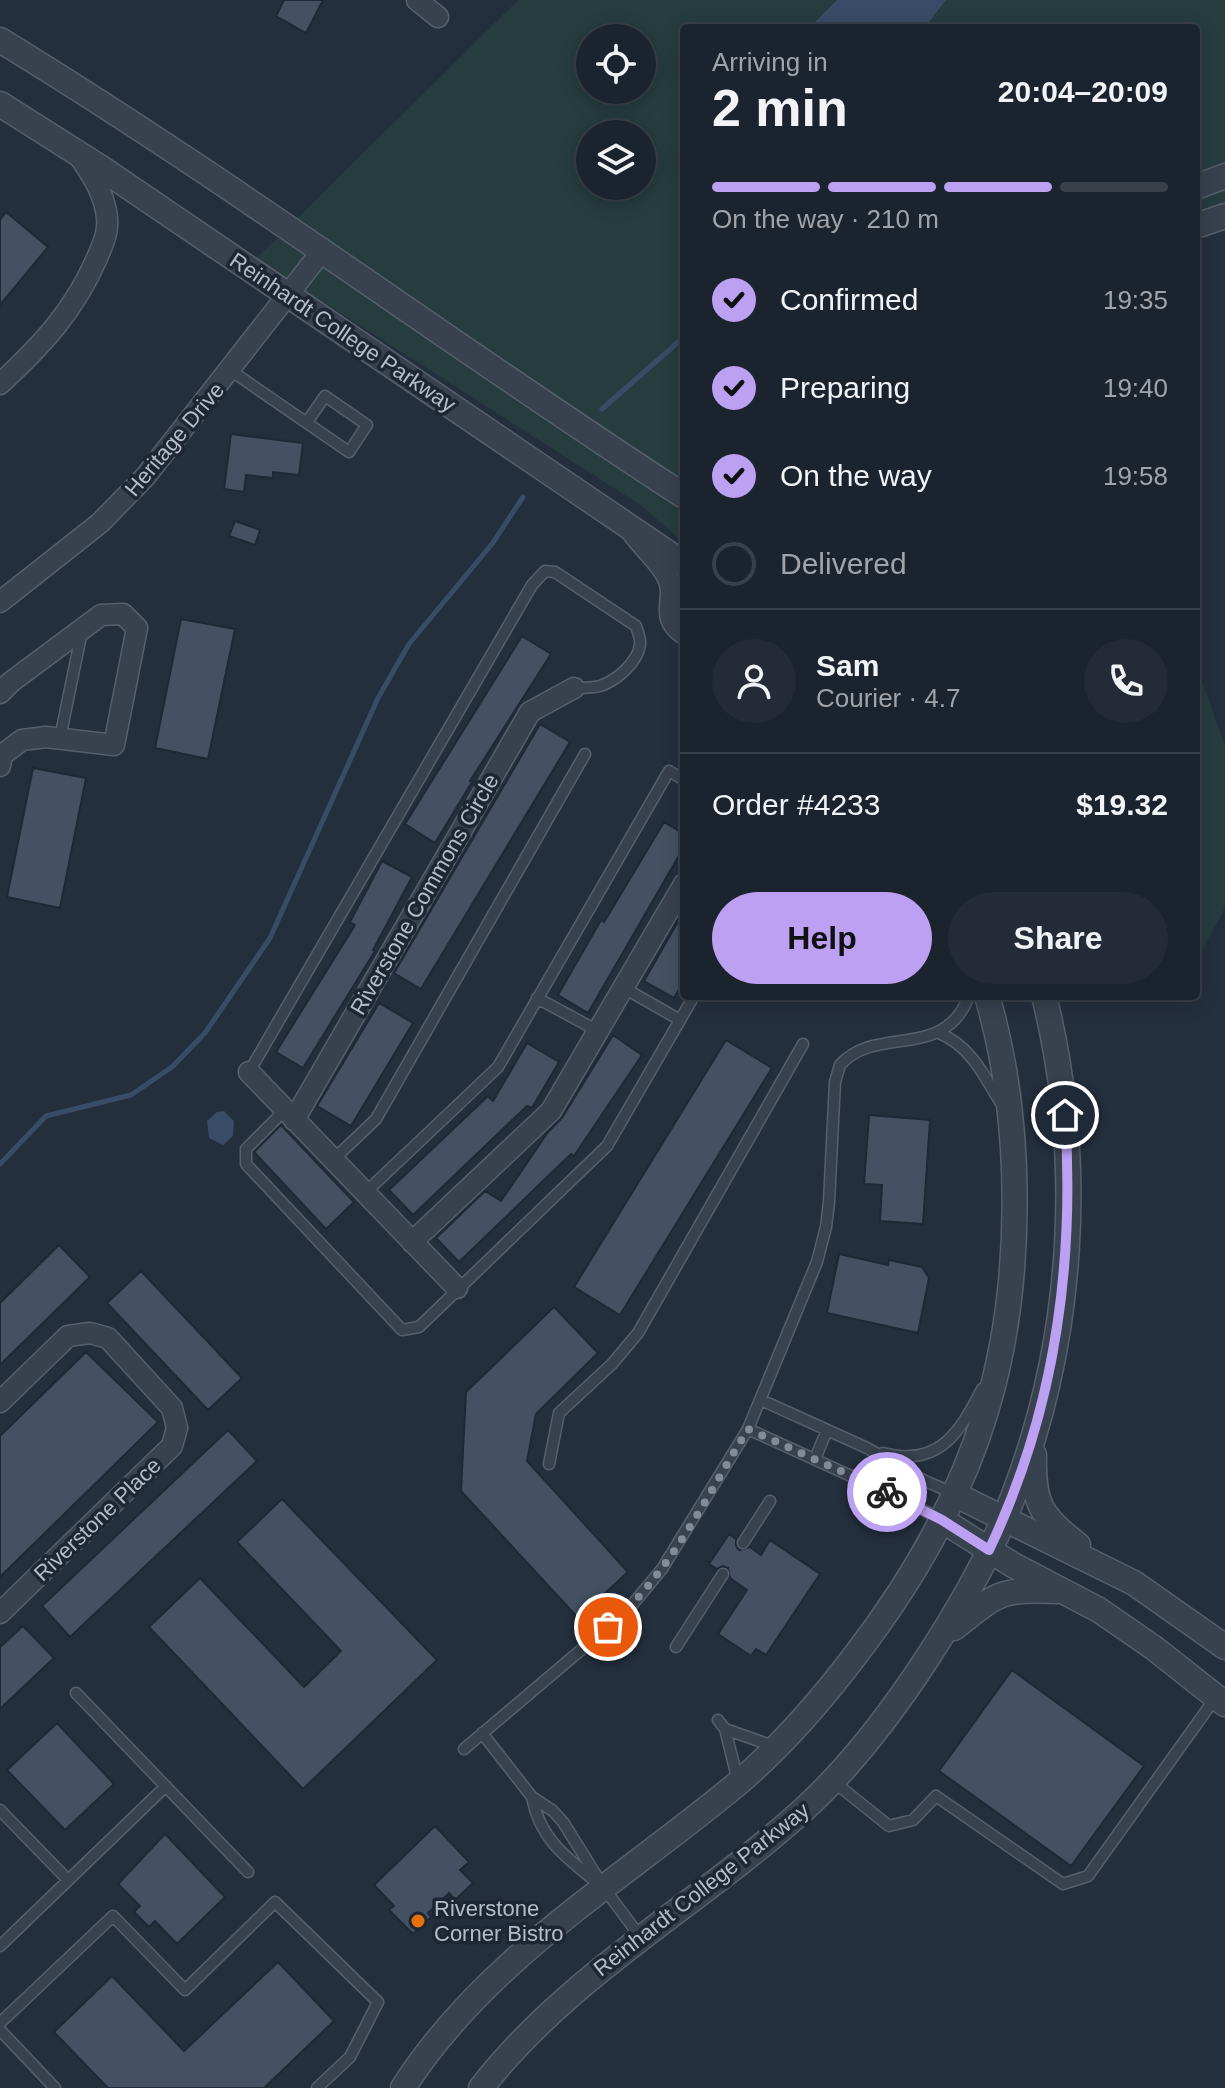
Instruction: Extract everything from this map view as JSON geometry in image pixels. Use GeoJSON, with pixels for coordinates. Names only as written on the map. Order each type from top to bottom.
{"type":"FeatureCollection","features":[{"type":"Feature","properties":{"kind":"street"},"geometry":{"type":"LineString","coordinates":[[417,0],[438,17]]}},
{"type":"Feature","properties":{"kind":"street"},"geometry":{"type":"LineString","coordinates":[[0,40],[322,251],[680,493]]}},
{"type":"Feature","properties":{"kind":"street","name":"Reinhardt College Parkway"},"geometry":{"type":"LineString","coordinates":[[0,104],[78,153],[680,561]]}},
{"type":"Feature","properties":{"kind":"street"},"geometry":{"type":"LineString","coordinates":[[0,384],[47,340],[78,299],[108,234],[106,210],[97,182],[78,153]]}},
{"type":"Feature","properties":{"kind":"street"},"geometry":{"type":"LineString","coordinates":[[1200,185],[1225,176]]}},
{"type":"Feature","properties":{"kind":"street"},"geometry":{"type":"LineString","coordinates":[[1200,225],[1225,216]]}},
{"type":"Feature","properties":{"kind":"street","name":"Heritage Drive"},"geometry":{"type":"LineString","coordinates":[[0,602],[109,514],[145,477],[322,251]]}},
{"type":"Feature","properties":{"kind":"street"},"geometry":{"type":"LineString","coordinates":[[637,465],[680,483]]}},
{"type":"Feature","properties":{"kind":"street"},"geometry":{"type":"LineString","coordinates":[[621,520],[666,574],[671,587],[669,616],[680,631]]}},
{"type":"Feature","properties":{"kind":"street"},"geometry":{"type":"LineString","coordinates":[[0,693],[101,615],[123,614],[137,628],[114,745],[46,737],[22,740],[3,752]]}},
{"type":"Feature","properties":{"kind":"street","name":"Riverstone Commons Circle"},"geometry":{"type":"LineString","coordinates":[[289,1115],[530,712],[574,688]]}},
{"type":"Feature","properties":{"kind":"street"},"geometry":{"type":"LineString","coordinates":[[412,1242],[551,1111],[680,891]]}},
{"type":"Feature","properties":{"kind":"street"},"geometry":{"type":"LineString","coordinates":[[403,2088],[438,2039],[516,1959],[738,1783],[777,1747],[821,1700],[888,1612],[942,1520],[987,1411],[1009,1300],[1015,1185],[1010,1118],[996,1026],[988,1000]]}},
{"type":"Feature","properties":{"kind":"street","name":"Reinhardt College Parkway"},"geometry":{"type":"LineString","coordinates":[[481,2088],[518,2044],[589,1978],[774,1836],[833,1781],[890,1713],[960,1607],[1004,1519],[1034,1431],[1050,1370],[1061,1309],[1068,1196],[1062,1093],[1045,1000]]}},
{"type":"Feature","properties":{"kind":"street"},"geometry":{"type":"LineString","coordinates":[[249,1072],[457,1288]]}},
{"type":"Feature","properties":{"kind":"street","name":"Riverstone Place"},"geometry":{"type":"LineString","coordinates":[[0,1402],[68,1336],[90,1333],[108,1338],[172,1408],[177,1428],[172,1446],[0,1613]]}},
{"type":"Feature","properties":{"kind":"street"},"geometry":{"type":"LineString","coordinates":[[1034,1431],[1037,1501],[1050,1523],[1111,1572]]}},
{"type":"Feature","properties":{"kind":"street"},"geometry":{"type":"LineString","coordinates":[[954,1494],[1111,1572],[1153,1596],[1225,1647]]}},
{"type":"Feature","properties":{"kind":"street"},"geometry":{"type":"LineString","coordinates":[[942,1520],[1127,1628],[1220,1701]]}},
{"type":"Feature","properties":{"kind":"street"},"geometry":{"type":"LineString","coordinates":[[939,1639],[995,1595],[1022,1589],[1067,1592]]}},
{"type":"Feature","properties":{"kind":"lane"},"geometry":{"type":"LineString","coordinates":[[230,370],[349,452],[367,425],[325,396],[307,422]]}},
{"type":"Feature","properties":{"kind":"lane"},"geometry":{"type":"LineString","coordinates":[[249,1072],[532,585],[545,571],[555,572],[636,626],[639,635],[641,645],[637,653],[619,675],[598,687],[574,688]]}},
{"type":"Feature","properties":{"kind":"lane"},"geometry":{"type":"LineString","coordinates":[[60,738],[82,629]]}},
{"type":"Feature","properties":{"kind":"lane"},"geometry":{"type":"LineString","coordinates":[[333,1160],[376,1119],[585,754]]}},
{"type":"Feature","properties":{"kind":"lane"},"geometry":{"type":"LineString","coordinates":[[365,1193],[498,1067],[669,771],[680,778]]}},
{"type":"Feature","properties":{"kind":"lane"},"geometry":{"type":"LineString","coordinates":[[624,988],[680,1020]]}},
{"type":"Feature","properties":{"kind":"lane"},"geometry":{"type":"LineString","coordinates":[[537,998],[598,1031]]}},
{"type":"Feature","properties":{"kind":"lane"},"geometry":{"type":"LineString","coordinates":[[289,1115],[246,1149],[246,1164],[402,1330],[419,1327],[607,1146],[692,1000]]}},
{"type":"Feature","properties":{"kind":"lane"},"geometry":{"type":"LineString","coordinates":[[464,1749],[640,1597],[662,1569],[748,1429],[823,1242],[829,1202],[835,1082],[840,1065],[861,1050],[939,1033],[958,1017],[967,1000]]}},
{"type":"Feature","properties":{"kind":"lane"},"geometry":{"type":"LineString","coordinates":[[939,1033],[954,1039],[973,1058],[1010,1118]]}},
{"type":"Feature","properties":{"kind":"lane"},"geometry":{"type":"LineString","coordinates":[[549,1464],[559,1413],[612,1364],[638,1333],[803,1044]]}},
{"type":"Feature","properties":{"kind":"lane"},"geometry":{"type":"LineString","coordinates":[[867,1448],[897,1456],[934,1452],[964,1424],[999,1355]]}},
{"type":"Feature","properties":{"kind":"lane"},"geometry":{"type":"LineString","coordinates":[[761,1400],[867,1448],[954,1494]]}},
{"type":"Feature","properties":{"kind":"lane"},"geometry":{"type":"LineString","coordinates":[[748,1429],[942,1520]]}},
{"type":"Feature","properties":{"kind":"lane"},"geometry":{"type":"LineString","coordinates":[[815,1459],[827,1430]]}},
{"type":"Feature","properties":{"kind":"lane"},"geometry":{"type":"LineString","coordinates":[[743,1543],[770,1501]]}},
{"type":"Feature","properties":{"kind":"lane"},"geometry":{"type":"LineString","coordinates":[[676,1647],[723,1574]]}},
{"type":"Feature","properties":{"kind":"lane"},"geometry":{"type":"LineString","coordinates":[[76,1693],[248,1872]]}},
{"type":"Feature","properties":{"kind":"lane"},"geometry":{"type":"LineString","coordinates":[[833,1781],[889,1826],[913,1820],[936,1796],[1063,1884],[1088,1876],[1220,1701]]}},
{"type":"Feature","properties":{"kind":"lane"},"geometry":{"type":"LineString","coordinates":[[738,1783],[721,1724],[777,1747]]}},
{"type":"Feature","properties":{"kind":"lane"},"geometry":{"type":"LineString","coordinates":[[482,1733],[532,1797],[563,1822],[604,1888],[641,1938]]}},
{"type":"Feature","properties":{"kind":"lane"},"geometry":{"type":"LineString","coordinates":[[0,1946],[166,1786]]}},
{"type":"Feature","properties":{"kind":"lane"},"geometry":{"type":"LineString","coordinates":[[532,1797],[539,1824],[554,1846],[604,1888]]}},
{"type":"Feature","properties":{"kind":"lane"},"geometry":{"type":"LineString","coordinates":[[0,1810],[68,1880]]}},
{"type":"Feature","properties":{"kind":"lane"},"geometry":{"type":"LineString","coordinates":[[0,2023],[113,1916],[185,1990],[275,1902],[378,2002],[350,2057],[317,2088]]}},
{"type":"Feature","properties":{"kind":"lane"},"geometry":{"type":"LineString","coordinates":[[0,2030],[55,2088]]}},
{"type":"Feature","properties":{"kind":"green space"},"geometry":{"type":"Polygon","coordinates":[[[518,0],[1225,0],[1225,204],[1200,220],[1200,24],[680,24],[680,539],[642,506],[256,259],[518,0]]]}},
{"type":"Feature","properties":{"kind":"green space"},"geometry":{"type":"Polygon","coordinates":[[[1200,675],[1225,746],[1225,908],[1200,955],[1200,675]]]}},
{"type":"Feature","properties":{"kind":"water"},"geometry":{"type":"Polygon","coordinates":[[[837,0],[946,0],[927,24],[813,24],[837,0]]]}},
{"type":"Feature","properties":{"kind":"water"},"geometry":{"type":"Polygon","coordinates":[[[224,1111],[234,1121],[233,1136],[223,1145],[209,1138],[207,1121],[217,1112],[224,1111]]]}},
{"type":"Feature","properties":{"kind":"building"},"geometry":{"type":"Polygon","coordinates":[[[284,0],[323,0],[306,33],[276,16],[284,0]]]}},
{"type":"Feature","properties":{"kind":"building"},"geometry":{"type":"Polygon","coordinates":[[[6,212],[48,247],[0,305],[0,220],[6,212]]]}},
{"type":"Feature","properties":{"kind":"building"},"geometry":{"type":"Polygon","coordinates":[[[231,434],[303,443],[299,475],[273,472],[273,478],[246,475],[244,492],[224,489],[231,434]]]}},
{"type":"Feature","properties":{"kind":"building"},"geometry":{"type":"Polygon","coordinates":[[[235,521],[260,530],[255,545],[229,536],[235,521]]]}},
{"type":"Feature","properties":{"kind":"building"},"geometry":{"type":"Polygon","coordinates":[[[181,619],[235,629],[208,759],[155,748],[181,619]]]}},
{"type":"Feature","properties":{"kind":"building"},"geometry":{"type":"Polygon","coordinates":[[[522,636],[551,654],[470,781],[435,843],[405,824],[522,636]]]}},
{"type":"Feature","properties":{"kind":"building"},"geometry":{"type":"Polygon","coordinates":[[[540,724],[570,742],[421,989],[394,973],[540,724]]]}},
{"type":"Feature","properties":{"kind":"building"},"geometry":{"type":"Polygon","coordinates":[[[33,768],[86,778],[60,908],[7,897],[33,768]]]}},
{"type":"Feature","properties":{"kind":"building"},"geometry":{"type":"Polygon","coordinates":[[[664,822],[680,832],[680,854],[588,1013],[558,995],[601,920],[604,922],[664,822]]]}},
{"type":"Feature","properties":{"kind":"building"},"geometry":{"type":"Polygon","coordinates":[[[382,861],[412,877],[375,951],[303,1068],[276,1052],[355,925],[350,922],[382,861]]]}},
{"type":"Feature","properties":{"kind":"building"},"geometry":{"type":"Polygon","coordinates":[[[680,918],[680,988],[674,998],[644,981],[680,918]]]}},
{"type":"Feature","properties":{"kind":"building"},"geometry":{"type":"Polygon","coordinates":[[[379,1003],[413,1023],[351,1126],[317,1106],[379,1003]]]}},
{"type":"Feature","properties":{"kind":"building"},"geometry":{"type":"Polygon","coordinates":[[[613,1035],[642,1055],[574,1156],[571,1154],[459,1262],[436,1238],[485,1191],[501,1201],[548,1132],[562,1118],[613,1035]]]}},
{"type":"Feature","properties":{"kind":"building"},"geometry":{"type":"Polygon","coordinates":[[[726,1040],[772,1068],[620,1315],[574,1287],[726,1040]]]}},
{"type":"Feature","properties":{"kind":"building"},"geometry":{"type":"Polygon","coordinates":[[[527,1043],[559,1062],[532,1108],[527,1106],[413,1215],[389,1190],[488,1096],[493,1101],[527,1043]]]}},
{"type":"Feature","properties":{"kind":"building"},"geometry":{"type":"Polygon","coordinates":[[[869,1115],[930,1120],[923,1224],[880,1221],[882,1185],[864,1184],[869,1115]]]}},
{"type":"Feature","properties":{"kind":"building"},"geometry":{"type":"Polygon","coordinates":[[[281,1125],[354,1202],[326,1229],[254,1152],[281,1125]]]}},
{"type":"Feature","properties":{"kind":"building"},"geometry":{"type":"Polygon","coordinates":[[[59,1245],[90,1277],[0,1365],[0,1303],[59,1245]]]}},
{"type":"Feature","properties":{"kind":"building"},"geometry":{"type":"Polygon","coordinates":[[[839,1254],[888,1265],[889,1260],[922,1267],[929,1278],[918,1333],[827,1313],[839,1254]]]}},
{"type":"Feature","properties":{"kind":"building"},"geometry":{"type":"Polygon","coordinates":[[[141,1271],[242,1378],[208,1410],[107,1303],[141,1271]]]}},
{"type":"Feature","properties":{"kind":"building"},"geometry":{"type":"Polygon","coordinates":[[[554,1307],[598,1353],[536,1414],[527,1461],[628,1572],[578,1618],[461,1491],[466,1392],[554,1307]]]}},
{"type":"Feature","properties":{"kind":"building"},"geometry":{"type":"Polygon","coordinates":[[[86,1352],[158,1422],[0,1577],[0,1436],[86,1352]]]}},
{"type":"Feature","properties":{"kind":"building"},"geometry":{"type":"Polygon","coordinates":[[[228,1430],[257,1461],[70,1637],[42,1606],[228,1430]]]}},
{"type":"Feature","properties":{"kind":"building"},"geometry":{"type":"Polygon","coordinates":[[[282,1499],[437,1660],[303,1789],[149,1627],[200,1578],[304,1687],[341,1651],[237,1542],[282,1499]]]}},
{"type":"Feature","properties":{"kind":"building"},"geometry":{"type":"Polygon","coordinates":[[[729,1534],[736,1539],[739,1550],[750,1547],[761,1555],[770,1540],[820,1574],[766,1655],[756,1649],[751,1656],[718,1634],[747,1590],[730,1578],[728,1568],[723,1566],[717,1569],[709,1564],[729,1534]]]}},
{"type":"Feature","properties":{"kind":"building"},"geometry":{"type":"Polygon","coordinates":[[[23,1626],[54,1658],[0,1709],[0,1647],[23,1626]]]}},
{"type":"Feature","properties":{"kind":"building"},"geometry":{"type":"Polygon","coordinates":[[[1012,1670],[1144,1766],[1071,1866],[939,1771],[1012,1670]]]}},
{"type":"Feature","properties":{"kind":"building"},"geometry":{"type":"Polygon","coordinates":[[[57,1723],[114,1784],[65,1830],[7,1770],[57,1723]]]}},
{"type":"Feature","properties":{"kind":"building"},"geometry":{"type":"Polygon","coordinates":[[[435,1826],[469,1862],[460,1870],[473,1883],[455,1900],[449,1893],[428,1913],[431,1917],[413,1934],[389,1910],[394,1906],[374,1885],[435,1826]]]}},
{"type":"Feature","properties":{"kind":"building"},"geometry":{"type":"Polygon","coordinates":[[[165,1834],[225,1897],[177,1944],[155,1921],[149,1927],[134,1912],[140,1906],[118,1884],[165,1834]]]}},
{"type":"Feature","properties":{"kind":"building"},"geometry":{"type":"Polygon","coordinates":[[[278,1962],[334,2021],[264,2088],[108,2088],[54,2032],[112,1976],[184,2051],[278,1962]]]}},
{"type":"Feature","properties":{"kind":"waterway"},"geometry":{"type":"LineString","coordinates":[[602,409],[680,341]]}},
{"type":"Feature","properties":{"kind":"waterway"},"geometry":{"type":"LineString","coordinates":[[0,1164],[46,1116],[131,1095],[172,1067],[205,1033],[270,938],[378,698],[409,644],[492,544],[523,497]]}},
{"type":"Feature","properties":{"kind":"way so far"},"geometry":{"type":"LineString","coordinates":[[608,1627],[627,1611],[662,1569],[748,1429],[887,1492]]}},
{"type":"Feature","properties":{"kind":"place","name":"Riverstone Corner Bistro"},"geometry":{"type":"Point","coordinates":[418,1921]}},
{"type":"Feature","properties":{"kind":"route"},"geometry":{"type":"LineString","coordinates":[[887,1492],[942,1520],[989,1550],[1014,1494],[1034,1431],[1055,1342],[1067,1242],[1069,1181],[1065,1115]]}}]}
